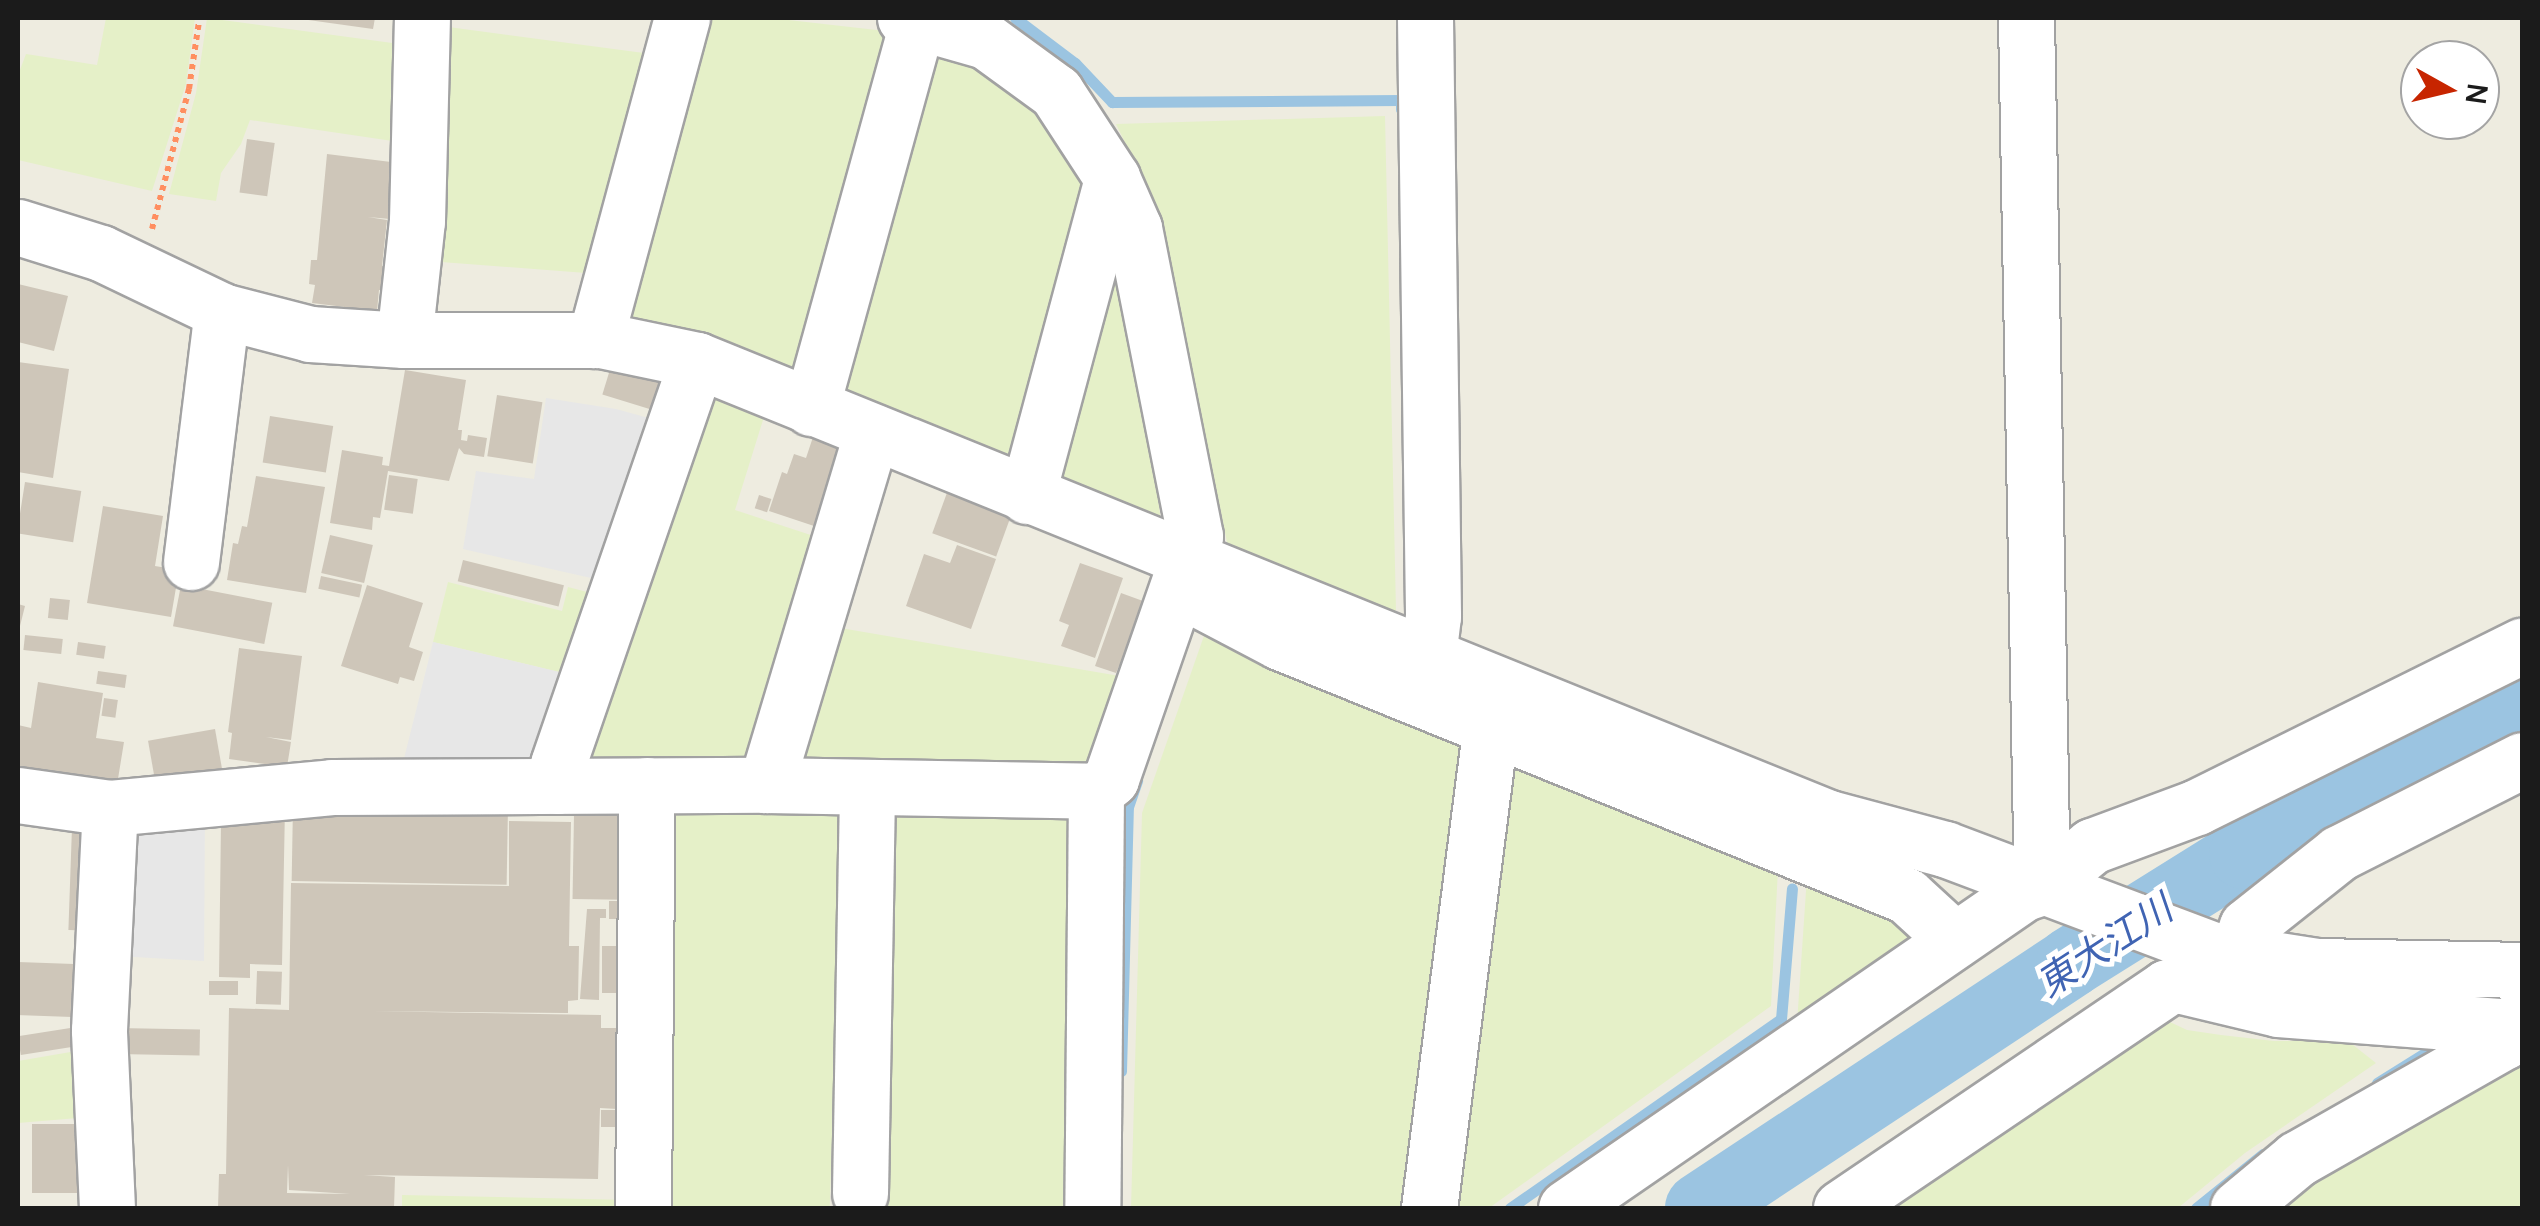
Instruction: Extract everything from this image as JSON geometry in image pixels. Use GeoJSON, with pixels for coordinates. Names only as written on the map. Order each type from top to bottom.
{"type":"FeatureCollection","features":[{"type":"Feature","properties":{"kind":"street"},"geometry":{"type":"LineString","coordinates":[[404,340],[417,221],[422,18]]}},
{"type":"Feature","properties":{"kind":"street"},"geometry":{"type":"LineString","coordinates":[[595,340],[682,18]]}},
{"type":"Feature","properties":{"kind":"street"},"geometry":{"type":"LineString","coordinates":[[18,795],[110,808],[332,786],[766,785],[1096,792],[1111,779],[1195,536],[1134,228],[1112,178],[1056,92],[986,41],[912,18],[811,408]]}},
{"type":"Feature","properties":{"kind":"street"},"geometry":{"type":"LineString","coordinates":[[1425,18],[1434,616],[1428,657]]}},
{"type":"Feature","properties":{"kind":"street"},"geometry":{"type":"LineString","coordinates":[[2026,18],[2059,892]]}},
{"type":"Feature","properties":{"kind":"street"},"geometry":{"type":"LineString","coordinates":[[1026,496],[1112,178]]}},
{"type":"Feature","properties":{"kind":"street"},"geometry":{"type":"LineString","coordinates":[[18,227],[101,253],[222,311],[310,334],[404,340],[595,340],[697,360],[1026,496],[1182,575],[1280,642],[1907,896],[1955,940]]}},
{"type":"Feature","properties":{"kind":"street"},"geometry":{"type":"LineString","coordinates":[[191,562],[222,311]]}},
{"type":"Feature","properties":{"kind":"street"},"geometry":{"type":"LineString","coordinates":[[557,786],[558,764],[697,360]]}},
{"type":"Feature","properties":{"kind":"street"},"geometry":{"type":"LineString","coordinates":[[766,785],[872,432]]}},
{"type":"Feature","properties":{"kind":"street"},"geometry":{"type":"LineString","coordinates":[[1182,575],[1428,657],[1829,818],[1945,849],[2225,952],[2317,966],[2522,970]]}},
{"type":"Feature","properties":{"kind":"street"},"geometry":{"type":"LineString","coordinates":[[2059,892],[2092,846],[2197,807],[2522,646]]}},
{"type":"Feature","properties":{"kind":"street"},"geometry":{"type":"LineString","coordinates":[[1429,1208],[1491,728]]}},
{"type":"Feature","properties":{"kind":"street"},"geometry":{"type":"LineString","coordinates":[[2225,952],[2247,926],[2339,852],[2522,760]]}},
{"type":"Feature","properties":{"kind":"street"},"geometry":{"type":"LineString","coordinates":[[644,1208],[647,785]]}},
{"type":"Feature","properties":{"kind":"street"},"geometry":{"type":"LineString","coordinates":[[860,1193],[867,789]]}},
{"type":"Feature","properties":{"kind":"street"},"geometry":{"type":"LineString","coordinates":[[1092,1208],[1096,792]]}},
{"type":"Feature","properties":{"kind":"street"},"geometry":{"type":"LineString","coordinates":[[107,1208],[99,1030],[110,808]]}},
{"type":"Feature","properties":{"kind":"street"},"geometry":{"type":"LineString","coordinates":[[1566,1208],[2024,894],[2059,892]]}},
{"type":"Feature","properties":{"kind":"street"},"geometry":{"type":"LineString","coordinates":[[1841,1208],[2167,987],[2178,985],[2278,1009],[2518,1021]]}},
{"type":"Feature","properties":{"kind":"street"},"geometry":{"type":"LineString","coordinates":[[2238,1208],[2297,1159],[2505,1041],[2518,1021]]}},
{"type":"Feature","properties":{"kind":"path"},"geometry":{"type":"LineString","coordinates":[[141,272],[189,89],[199,21]]}},
{"type":"Feature","properties":{"kind":"green space"},"geometry":{"type":"Polygon","coordinates":[[[106,18],[195,18],[186,84],[152,191],[18,160],[18,75],[26,54],[97,65],[106,18]]]}},
{"type":"Feature","properties":{"kind":"green space"},"geometry":{"type":"Polygon","coordinates":[[[207,18],[407,45],[406,143],[250,120],[241,144],[221,173],[216,201],[169,194],[196,93],[207,18]]]}},
{"type":"Feature","properties":{"kind":"green space"},"geometry":{"type":"Polygon","coordinates":[[[693,18],[771,18],[903,33],[791,380],[622,327],[693,18]]]}},
{"type":"Feature","properties":{"kind":"green space"},"geometry":{"type":"Polygon","coordinates":[[[441,26],[659,55],[599,274],[428,261],[441,26]]]}},
{"type":"Feature","properties":{"kind":"green space"},"geometry":{"type":"Polygon","coordinates":[[[925,39],[979,63],[1046,114],[1099,183],[1020,467],[832,385],[925,39]]]}},
{"type":"Feature","properties":{"kind":"green space"},"geometry":{"type":"Polygon","coordinates":[[[1385,116],[1396,610],[1383,621],[1231,562],[1161,217],[1116,124],[1385,116]]]}},
{"type":"Feature","properties":{"kind":"green space"},"geometry":{"type":"Polygon","coordinates":[[[1115,242],[1144,384],[1161,522],[1053,487],[1115,242]]]}},
{"type":"Feature","properties":{"kind":"green space"},"geometry":{"type":"Polygon","coordinates":[[[697,390],[768,404],[735,510],[829,541],[740,776],[584,773],[697,390]]]}},
{"type":"Feature","properties":{"kind":"green space"},"geometry":{"type":"Polygon","coordinates":[[[448,582],[562,611],[568,587],[602,596],[576,676],[433,642],[448,582]]]}},
{"type":"Feature","properties":{"kind":"green space"},"geometry":{"type":"Polygon","coordinates":[[[829,626],[1137,679],[1106,765],[796,770],[829,626]]]}},
{"type":"Feature","properties":{"kind":"green space"},"geometry":{"type":"Polygon","coordinates":[[[1206,630],[1466,746],[1406,1208],[1131,1208],[1142,813],[1206,630]]]}},
{"type":"Feature","properties":{"kind":"green space"},"geometry":{"type":"Polygon","coordinates":[[[1499,762],[1778,869],[1771,1006],[1489,1208],[1441,1208],[1499,762]]]}},
{"type":"Feature","properties":{"kind":"green space"},"geometry":{"type":"Polygon","coordinates":[[[669,795],[844,801],[830,1208],[655,1208],[669,795]]]}},
{"type":"Feature","properties":{"kind":"green space"},"geometry":{"type":"Polygon","coordinates":[[[890,805],[1076,808],[1069,1208],[883,1208],[890,805]]]}},
{"type":"Feature","properties":{"kind":"green space"},"geometry":{"type":"Polygon","coordinates":[[[1807,876],[1884,908],[1918,934],[1797,1023],[1807,876]]]}},
{"type":"Feature","properties":{"kind":"green space"},"geometry":{"type":"Polygon","coordinates":[[[2155,1015],[2187,1030],[2221,1035],[2274,1041],[2348,1041],[2376,1063],[2245,1153],[2178,1208],[1875,1208],[2155,1015]]]}},
{"type":"Feature","properties":{"kind":"green space"},"geometry":{"type":"Polygon","coordinates":[[[88,1049],[90,1117],[18,1123],[18,1061],[88,1049]]]}},
{"type":"Feature","properties":{"kind":"green space"},"geometry":{"type":"Polygon","coordinates":[[[2505,1064],[2522,1064],[2522,1208],[2272,1208],[2357,1150],[2505,1064]]]}},
{"type":"Feature","properties":{"kind":"green space"},"geometry":{"type":"Polygon","coordinates":[[[402,1195],[630,1200],[630,1208],[402,1208],[402,1195]]]}},
{"type":"Feature","properties":{"kind":"shaded area"},"geometry":{"type":"Polygon","coordinates":[[[546,398],[656,420],[600,580],[463,549],[476,471],[534,479],[546,398]]]}},
{"type":"Feature","properties":{"kind":"shaded area"},"geometry":{"type":"Polygon","coordinates":[[[433,642],[576,676],[549,759],[401,771],[433,642]]]}},
{"type":"Feature","properties":{"kind":"shaded area"},"geometry":{"type":"Polygon","coordinates":[[[205,808],[204,961],[117,956],[122,835],[205,808]]]}},
{"type":"Feature","properties":{"kind":"building"},"geometry":{"type":"Polygon","coordinates":[[[294,18],[375,18],[373,29],[294,18]]]}},
{"type":"Feature","properties":{"kind":"building"},"geometry":{"type":"Polygon","coordinates":[[[247,139],[275,143],[267,196],[239,192],[247,139]]]}},
{"type":"Feature","properties":{"kind":"building"},"geometry":{"type":"Polygon","coordinates":[[[327,154],[391,162],[389,178],[395,179],[390,219],[368,217],[387,220],[382,266],[391,267],[388,291],[379,290],[377,311],[312,303],[315,285],[309,284],[311,260],[317,260],[327,154]]]}},
{"type":"Feature","properties":{"kind":"building"},"geometry":{"type":"Polygon","coordinates":[[[18,284],[68,296],[54,351],[18,342],[18,284]]]}},
{"type":"Feature","properties":{"kind":"building"},"geometry":{"type":"Polygon","coordinates":[[[18,362],[69,369],[53,478],[18,472],[18,362]]]}},
{"type":"Feature","properties":{"kind":"building"},"geometry":{"type":"Polygon","coordinates":[[[612,363],[667,380],[657,411],[602,395],[612,363]]]}},
{"type":"Feature","properties":{"kind":"building"},"geometry":{"type":"Polygon","coordinates":[[[405,370],[466,380],[458,430],[462,430],[461,440],[467,441],[468,435],[487,438],[484,457],[464,454],[459,448],[449,481],[388,471],[380,518],[373,517],[372,530],[330,523],[342,450],[383,457],[382,465],[389,466],[405,370]]]}},
{"type":"Feature","properties":{"kind":"building"},"geometry":{"type":"Polygon","coordinates":[[[497,395],[542,402],[533,463],[487,456],[497,395]]]}},
{"type":"Feature","properties":{"kind":"building"},"geometry":{"type":"Polygon","coordinates":[[[270,416],[333,426],[326,472],[263,462],[270,416]]]}},
{"type":"Feature","properties":{"kind":"building"},"geometry":{"type":"Polygon","coordinates":[[[815,431],[845,441],[823,529],[769,511],[782,472],[787,474],[794,454],[806,458],[815,431]]]}},
{"type":"Feature","properties":{"kind":"building"},"geometry":{"type":"Polygon","coordinates":[[[389,475],[418,479],[413,514],[384,510],[389,475]]]}},
{"type":"Feature","properties":{"kind":"building"},"geometry":{"type":"Polygon","coordinates":[[[256,476],[325,487],[306,593],[227,580],[233,543],[238,544],[242,526],[247,527],[256,476]]]}},
{"type":"Feature","properties":{"kind":"building"},"geometry":{"type":"Polygon","coordinates":[[[25,482],[81,491],[73,542],[18,534],[25,482]]]}},
{"type":"Feature","properties":{"kind":"building"},"geometry":{"type":"Polygon","coordinates":[[[948,490],[1012,513],[996,556],[932,533],[948,490]]]}},
{"type":"Feature","properties":{"kind":"building"},"geometry":{"type":"Polygon","coordinates":[[[759,495],[771,499],[767,512],[755,508],[759,495]]]}},
{"type":"Feature","properties":{"kind":"building"},"geometry":{"type":"Polygon","coordinates":[[[103,506],[163,516],[155,566],[179,570],[171,617],[87,603],[103,506]]]}},
{"type":"Feature","properties":{"kind":"building"},"geometry":{"type":"Polygon","coordinates":[[[330,535],[373,545],[364,583],[321,573],[330,535]]]}},
{"type":"Feature","properties":{"kind":"building"},"geometry":{"type":"Polygon","coordinates":[[[957,545],[996,559],[971,629],[906,606],[924,554],[950,563],[957,545]]]}},
{"type":"Feature","properties":{"kind":"building"},"geometry":{"type":"Polygon","coordinates":[[[463,560],[564,585],[559,607],[458,581],[463,560]]]}},
{"type":"Feature","properties":{"kind":"building"},"geometry":{"type":"Polygon","coordinates":[[[1080,563],[1123,578],[1095,658],[1061,646],[1069,625],[1059,621],[1080,563]]]}},
{"type":"Feature","properties":{"kind":"building"},"geometry":{"type":"Polygon","coordinates":[[[321,576],[362,585],[359,597],[318,589],[321,576]]]}},
{"type":"Feature","properties":{"kind":"building"},"geometry":{"type":"Polygon","coordinates":[[[181,585],[272,603],[264,644],[173,626],[181,585]]]}},
{"type":"Feature","properties":{"kind":"building"},"geometry":{"type":"Polygon","coordinates":[[[367,585],[423,603],[409,647],[423,652],[414,681],[400,677],[398,684],[341,666],[367,585]]]}},
{"type":"Feature","properties":{"kind":"building"},"geometry":{"type":"Polygon","coordinates":[[[1121,593],[1154,605],[1132,670],[1119,666],[1116,673],[1095,666],[1121,593]]]}},
{"type":"Feature","properties":{"kind":"building"},"geometry":{"type":"Polygon","coordinates":[[[50,598],[70,600],[68,620],[48,618],[50,598]]]}},
{"type":"Feature","properties":{"kind":"building"},"geometry":{"type":"Polygon","coordinates":[[[18,604],[25,606],[19,630],[18,630],[18,604]]]}},
{"type":"Feature","properties":{"kind":"building"},"geometry":{"type":"Polygon","coordinates":[[[25,635],[63,639],[61,654],[23,650],[25,635]]]}},
{"type":"Feature","properties":{"kind":"building"},"geometry":{"type":"Polygon","coordinates":[[[78,642],[106,646],[104,659],[76,655],[78,642]]]}},
{"type":"Feature","properties":{"kind":"building"},"geometry":{"type":"Polygon","coordinates":[[[239,648],[302,656],[291,740],[266,737],[291,742],[287,767],[229,759],[232,733],[228,732],[239,648]]]}},
{"type":"Feature","properties":{"kind":"building"},"geometry":{"type":"Polygon","coordinates":[[[98,671],[127,675],[125,688],[96,684],[98,671]]]}},
{"type":"Feature","properties":{"kind":"building"},"geometry":{"type":"Polygon","coordinates":[[[38,682],[103,693],[96,738],[124,742],[117,785],[18,772],[18,725],[31,728],[38,682]]]}},
{"type":"Feature","properties":{"kind":"building"},"geometry":{"type":"Polygon","coordinates":[[[104,698],[118,700],[115,718],[101,716],[104,698]]]}},
{"type":"Feature","properties":{"kind":"building"},"geometry":{"type":"Polygon","coordinates":[[[215,729],[223,773],[156,785],[148,741],[215,729]]]}},
{"type":"Feature","properties":{"kind":"building"},"geometry":{"type":"Polygon","coordinates":[[[293,804],[508,808],[507,885],[292,881],[293,804]]]}},
{"type":"Feature","properties":{"kind":"building"},"geometry":{"type":"Polygon","coordinates":[[[269,806],[285,807],[282,965],[250,964],[250,978],[219,977],[221,822],[269,823],[269,806]]]}},
{"type":"Feature","properties":{"kind":"building"},"geometry":{"type":"Polygon","coordinates":[[[574,814],[624,815],[623,900],[573,899],[574,814]]]}},
{"type":"Feature","properties":{"kind":"building"},"geometry":{"type":"Polygon","coordinates":[[[509,821],[571,822],[569,946],[579,946],[578,1000],[568,1001],[568,1013],[366,1011],[601,1015],[601,1028],[618,1028],[617,1109],[600,1108],[598,1179],[364,1175],[395,1177],[394,1208],[218,1208],[219,1174],[226,1174],[229,1008],[289,1010],[291,883],[509,886],[509,821]],[[288,1165],[287,1193],[350,1194],[289,1190],[288,1165]]]}},
{"type":"Feature","properties":{"kind":"building"},"geometry":{"type":"Polygon","coordinates":[[[72,827],[97,828],[93,931],[68,930],[72,827]]]}},
{"type":"Feature","properties":{"kind":"building"},"geometry":{"type":"Polygon","coordinates":[[[609,901],[623,901],[623,919],[609,919],[609,901]]]}},
{"type":"Feature","properties":{"kind":"building"},"geometry":{"type":"Polygon","coordinates":[[[587,909],[606,909],[606,918],[600,918],[599,1000],[580,999],[587,909]]]}},
{"type":"Feature","properties":{"kind":"building"},"geometry":{"type":"Polygon","coordinates":[[[602,946],[628,946],[628,993],[602,993],[602,946]]]}},
{"type":"Feature","properties":{"kind":"building"},"geometry":{"type":"Polygon","coordinates":[[[18,962],[88,964],[86,1017],[18,1015],[18,962]]]}},
{"type":"Feature","properties":{"kind":"building"},"geometry":{"type":"Polygon","coordinates":[[[257,971],[282,972],[281,1005],[256,1004],[257,971]]]}},
{"type":"Feature","properties":{"kind":"building"},"geometry":{"type":"Polygon","coordinates":[[[209,981],[238,981],[238,995],[209,995],[209,981]]]}},
{"type":"Feature","properties":{"kind":"building"},"geometry":{"type":"Polygon","coordinates":[[[83,1026],[86,1045],[21,1055],[18,1036],[83,1026]]]}},
{"type":"Feature","properties":{"kind":"building"},"geometry":{"type":"Polygon","coordinates":[[[117,1028],[200,1029],[200,1055],[117,1054],[117,1028]]]}},
{"type":"Feature","properties":{"kind":"building"},"geometry":{"type":"Polygon","coordinates":[[[601,1110],[617,1110],[617,1127],[601,1127],[601,1110]]]}},
{"type":"Feature","properties":{"kind":"building"},"geometry":{"type":"Polygon","coordinates":[[[32,1124],[77,1124],[77,1193],[32,1193],[32,1124]]]}},
{"type":"Feature","properties":{"kind":"waterway"},"geometry":{"type":"LineString","coordinates":[[1015,18],[1075,63],[1112,102],[1401,100],[1401,109]]}},
{"type":"Feature","properties":{"kind":"waterway","name":"東大江川"},"geometry":{"type":"LineString","coordinates":[[1700,1208],[2071,962],[2244,854],[2522,707]]}},
{"type":"Feature","properties":{"kind":"waterway"},"geometry":{"type":"LineString","coordinates":[[1121,1071],[1128,807],[1137,781]]}},
{"type":"Feature","properties":{"kind":"waterway"},"geometry":{"type":"LineString","coordinates":[[1510,1208],[1781,1019],[1792,888]]}},
{"type":"Feature","properties":{"kind":"waterway"},"geometry":{"type":"LineString","coordinates":[[2377,1083],[2441,1043]]}},
{"type":"Feature","properties":{"kind":"waterway"},"geometry":{"type":"LineString","coordinates":[[2196,1208],[2263,1154]]}}]}
